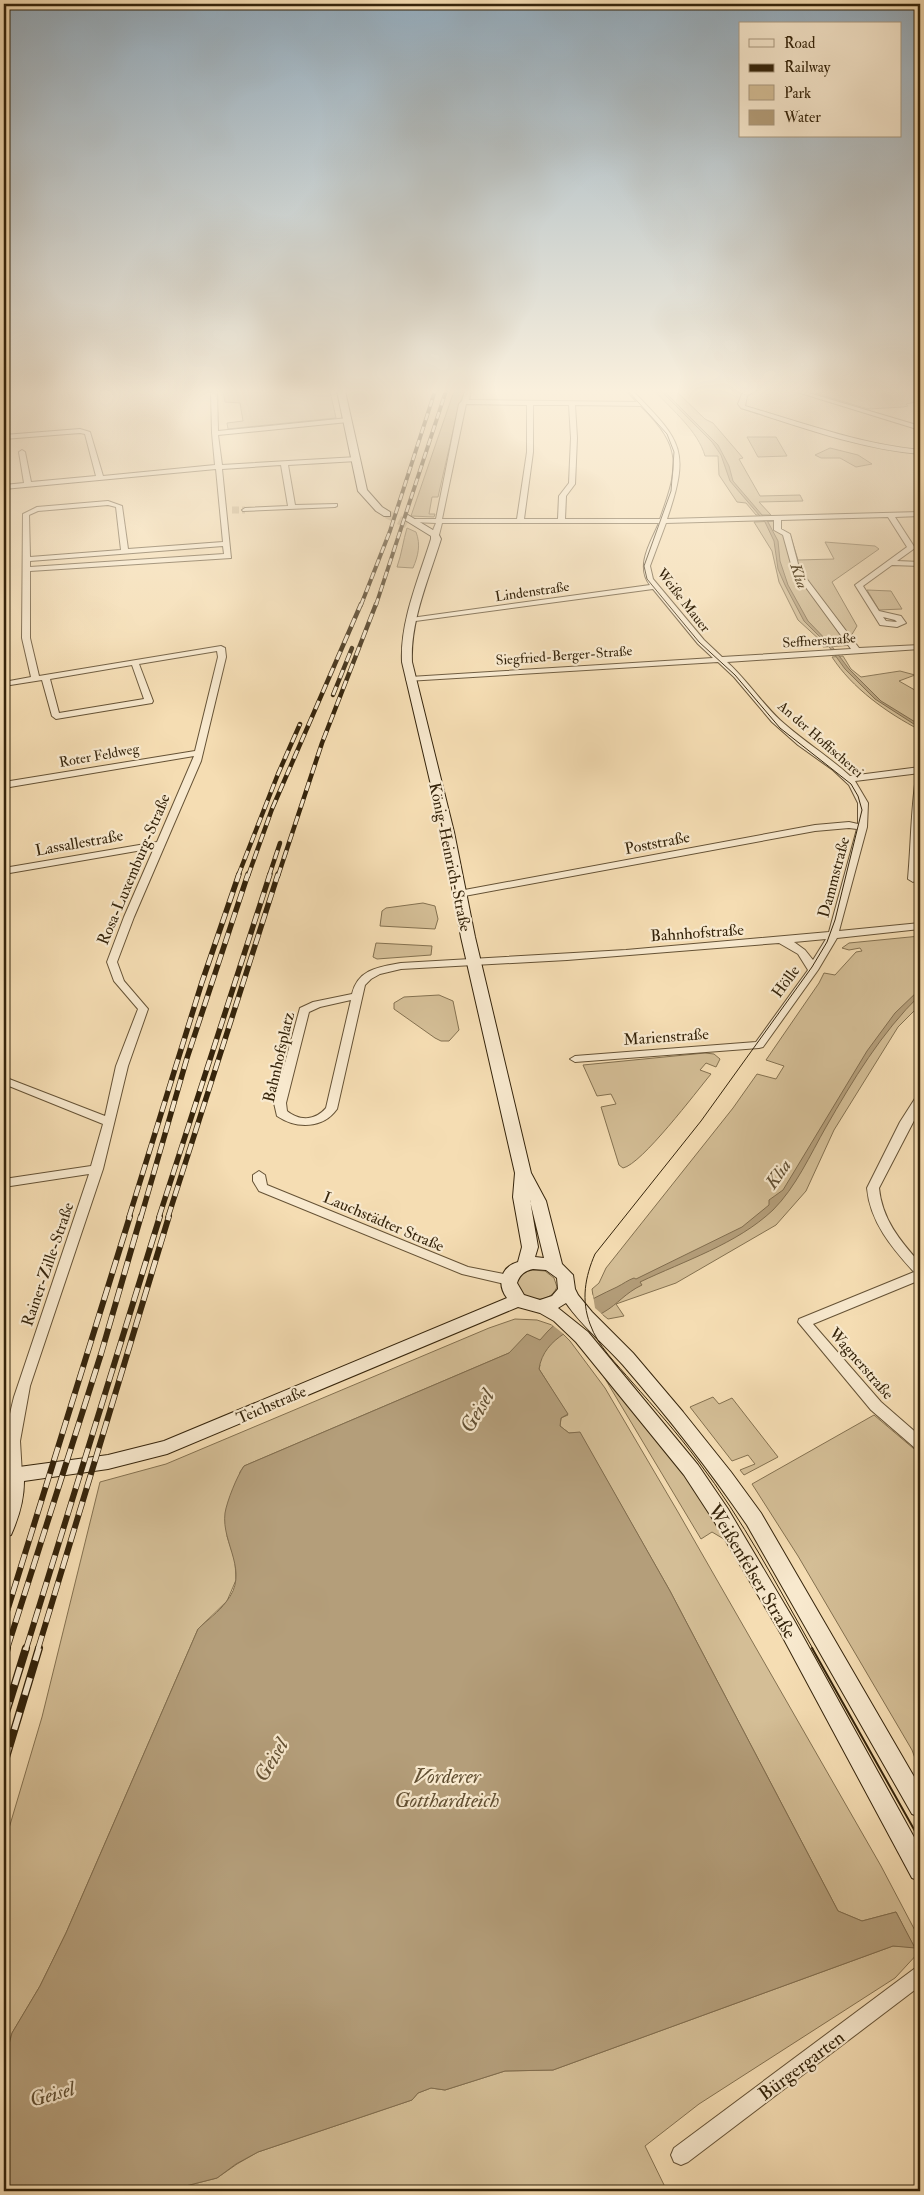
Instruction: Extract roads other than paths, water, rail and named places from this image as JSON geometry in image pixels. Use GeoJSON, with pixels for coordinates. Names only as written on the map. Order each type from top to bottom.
{"type":"FeatureCollection","features":[{"type":"Feature","properties":{"kind":"main road"},"geometry":{"type":"LineString","coordinates":[[365,493],[375,504],[388,511]]}},
{"type":"Feature","properties":{"kind":"main road"},"geometry":{"type":"LineString","coordinates":[[409,521],[435,539]]}},
{"type":"Feature","properties":{"kind":"main road","name":"König-Heinrich-Straße"},"geometry":{"type":"LineString","coordinates":[[435,539],[433,554],[411,620],[406,653],[410,679],[448,832],[474,963],[523,1172],[538,1201],[556,1268]]}},
{"type":"Feature","properties":{"kind":"main road","name":"König-Heinrich-Straße"},"geometry":{"type":"LineString","coordinates":[[523,1172],[521,1197],[530,1247],[525,1265]]}},
{"type":"Feature","properties":{"kind":"main road"},"geometry":{"type":"LineString","coordinates":[[540,1263],[556,1268],[565,1276],[568,1283],[566,1290],[558,1301],[542,1306],[526,1304],[517,1299],[510,1291],[509,1280],[512,1274],[525,1265],[540,1263]]}},
{"type":"Feature","properties":{"kind":"main road","name":"Weißenfelser Straße"},"geometry":{"type":"LineString","coordinates":[[566,1290],[573,1302],[626,1356],[693,1435],[732,1486],[754,1519],[920,1807]]}},
{"type":"Feature","properties":{"kind":"main road","name":"Teichstraße"},"geometry":{"type":"LineString","coordinates":[[9,1475],[108,1462],[167,1447],[510,1305],[517,1299]]}},
{"type":"Feature","properties":{"kind":"main road","name":"Weißenfelser Straße"},"geometry":{"type":"LineString","coordinates":[[542,1306],[570,1325],[593,1350],[691,1470],[716,1507],[769,1594],[920,1870]]}},
{"type":"Feature","properties":{"kind":"main road"},"geometry":{"type":"LineString","coordinates":[[4,1528],[16,1492],[9,1475]]}},
{"type":"Feature","properties":{"kind":"street"},"geometry":{"type":"LineString","coordinates":[[28,569],[228,556],[221,493]]}},
{"type":"Feature","properties":{"kind":"street"},"geometry":{"type":"LineString","coordinates":[[289,493],[292,508]]}},
{"type":"Feature","properties":{"kind":"street","name":"König-Heinrich-Straße"},"geometry":{"type":"LineString","coordinates":[[435,539],[444,493]]}},
{"type":"Feature","properties":{"kind":"street"},"geometry":{"type":"LineString","coordinates":[[520,522],[522,493]]}},
{"type":"Feature","properties":{"kind":"street"},"geometry":{"type":"LineString","coordinates":[[562,522],[560,499],[563,493]]}},
{"type":"Feature","properties":{"kind":"street","name":"Weiße Mauer"},"geometry":{"type":"LineString","coordinates":[[672,493],[646,566],[647,574],[701,642],[720,659]]}},
{"type":"Feature","properties":{"kind":"street"},"geometry":{"type":"LineString","coordinates":[[36,679],[26,638],[28,569],[26,514],[37,509],[112,503],[119,506],[125,552]]}},
{"type":"Feature","properties":{"kind":"street"},"geometry":{"type":"LineString","coordinates":[[245,510],[335,505]]}},
{"type":"Feature","properties":{"kind":"street"},"geometry":{"type":"LineString","coordinates":[[222,511],[232,510]]}},
{"type":"Feature","properties":{"kind":"street"},"geometry":{"type":"LineString","coordinates":[[409,521],[663,521],[920,514]]}},
{"type":"Feature","properties":{"kind":"street"},"geometry":{"type":"LineString","coordinates":[[890,515],[920,564]]}},
{"type":"Feature","properties":{"kind":"street"},"geometry":{"type":"LineString","coordinates":[[775,518],[778,530],[786,534],[794,554],[795,565],[818,604],[856,650]]}},
{"type":"Feature","properties":{"kind":"street"},"geometry":{"type":"LineString","coordinates":[[27,559],[226,544]]}},
{"type":"Feature","properties":{"kind":"street"},"geometry":{"type":"LineString","coordinates":[[876,612],[859,585],[911,548]]}},
{"type":"Feature","properties":{"kind":"street"},"geometry":{"type":"LineString","coordinates":[[892,563],[920,564]]}},
{"type":"Feature","properties":{"kind":"street","name":"Lindenstraße"},"geometry":{"type":"LineString","coordinates":[[411,620],[655,586]]}},
{"type":"Feature","properties":{"kind":"street","name":"Seffnerstraße"},"geometry":{"type":"LineString","coordinates":[[720,659],[920,647]]}},
{"type":"Feature","properties":{"kind":"street","name":"Rosa-Luxemburg-Straße"},"geometry":{"type":"LineString","coordinates":[[108,1122],[122,1066],[143,1009],[112,970],[112,962],[199,753],[222,657],[221,648],[135,663]]}},
{"type":"Feature","properties":{"kind":"street","name":"Siegfried-Berger-Straße"},"geometry":{"type":"LineString","coordinates":[[410,679],[720,659]]}},
{"type":"Feature","properties":{"kind":"street","name":"An der Hoffischerei"},"geometry":{"type":"LineString","coordinates":[[720,659],[782,727],[848,778],[857,790],[863,803],[862,827]]}},
{"type":"Feature","properties":{"kind":"street"},"geometry":{"type":"LineString","coordinates":[[4,684],[135,663],[149,701],[56,716],[46,678]]}},
{"type":"Feature","properties":{"kind":"street","name":"Roter Feldweg"},"geometry":{"type":"LineString","coordinates":[[4,785],[199,753]]}},
{"type":"Feature","properties":{"kind":"street"},"geometry":{"type":"LineString","coordinates":[[848,778],[920,773],[916,807],[913,879]]}},
{"type":"Feature","properties":{"kind":"street","name":"Poststraße"},"geometry":{"type":"LineString","coordinates":[[459,894],[823,827],[849,825],[862,827]]}},
{"type":"Feature","properties":{"kind":"street","name":"Dammstraße"},"geometry":{"type":"LineString","coordinates":[[833,935],[862,827]]}},
{"type":"Feature","properties":{"kind":"street","name":"Lassallestraße"},"geometry":{"type":"LineString","coordinates":[[4,871],[150,845],[160,845]]}},
{"type":"Feature","properties":{"kind":"street","name":"Bahnhofstraße"},"geometry":{"type":"LineString","coordinates":[[474,963],[781,941],[920,926]]}},
{"type":"Feature","properties":{"kind":"street","name":"Hölle"},"geometry":{"type":"LineString","coordinates":[[759,1045],[813,970],[833,935]]}},
{"type":"Feature","properties":{"kind":"street"},"geometry":{"type":"LineString","coordinates":[[781,941],[801,950],[807,956],[813,970]]}},
{"type":"Feature","properties":{"kind":"street","name":"Bahnhofsplatz"},"geometry":{"type":"LineString","coordinates":[[357,996],[317,1004],[304,1010],[280,1103],[281,1113],[291,1120],[307,1122],[320,1119],[329,1113],[333,1106],[357,996],[364,978],[383,970],[408,966],[474,963]]}},
{"type":"Feature","properties":{"kind":"street","name":"Marienstraße"},"geometry":{"type":"LineString","coordinates":[[575,1059],[759,1045]]}},
{"type":"Feature","properties":{"kind":"street"},"geometry":{"type":"LineString","coordinates":[[4,1080],[108,1122]]}},
{"type":"Feature","properties":{"kind":"street"},"geometry":{"type":"LineString","coordinates":[[920,1100],[893,1147],[873,1188],[873,1193],[888,1231],[920,1271]]}},
{"type":"Feature","properties":{"kind":"street","name":"Rainer-Zille-Straße"},"geometry":{"type":"LineString","coordinates":[[9,1475],[14,1425],[23,1386],[97,1169],[108,1122]]}},
{"type":"Feature","properties":{"kind":"street"},"geometry":{"type":"LineString","coordinates":[[4,1183],[97,1169]]}},
{"type":"Feature","properties":{"kind":"street","name":"Lauchstädter Straße"},"geometry":{"type":"LineString","coordinates":[[259,1175],[259,1181],[263,1188],[418,1253],[466,1271],[509,1280]]}},
{"type":"Feature","properties":{"kind":"street","name":"Wagnerstraße"},"geometry":{"type":"LineString","coordinates":[[920,1276],[804,1322],[876,1406],[920,1444]]}},
{"type":"Feature","properties":{"kind":"street","name":"Bürgergarten"},"geometry":{"type":"LineString","coordinates":[[681,2155],[920,1975]]}},
{"type":"Feature","properties":{"kind":"water"},"geometry":{"type":"Polygon","coordinates":[[[741,493],[744,493],[768,522],[778,541],[780,561],[788,585],[808,621],[831,645],[849,669],[881,701],[920,725],[920,728],[875,699],[845,669],[827,644],[804,621],[778,569],[774,541],[765,522],[741,493]]]}},
{"type":"Feature","properties":{"kind":"water","name":"Vorderer Gotthardteich"},"geometry":{"type":"Polygon","coordinates":[[[920,989],[920,995],[893,1025],[868,1058],[836,1109],[796,1181],[773,1210],[759,1222],[727,1242],[640,1282],[642,1285],[631,1291],[609,1309],[555,1340],[542,1358],[539,1369],[568,1414],[561,1418],[560,1426],[569,1433],[580,1432],[670,1591],[838,1911],[862,1921],[896,1912],[915,1948],[893,1946],[553,2070],[505,2071],[445,2090],[431,2088],[418,2093],[412,2100],[258,2152],[236,2164],[217,2178],[166,2191],[4,2191],[4,2063],[12,2033],[40,1986],[66,1933],[198,1629],[223,1606],[233,1591],[236,1569],[227,1536],[225,1513],[238,1476],[244,1466],[509,1353],[527,1334],[540,1340],[557,1323],[586,1303],[742,1227],[769,1205],[769,1200],[783,1190],[867,1051],[895,1013],[920,989]]]}},
{"type":"Feature","properties":{"kind":"tunnel"},"geometry":{"type":"LineString","coordinates":[[232,510],[245,510]]}},
{"type":"Feature","properties":{"kind":"tunnel"},"geometry":{"type":"LineString","coordinates":[[387,514],[407,524]]}},
{"type":"Feature","properties":{"kind":"tram line"},"geometry":{"type":"LineString","coordinates":[[670,493],[644,566],[647,579],[699,642],[735,675],[780,728],[851,784],[858,796],[862,810],[835,920],[827,942],[812,967],[701,1121],[595,1254],[585,1289],[587,1315],[593,1332],[603,1348],[658,1411],[730,1506],[813,1649]]}},
{"type":"Feature","properties":{"kind":"tram line"},"geometry":{"type":"LineString","coordinates":[[812,1648],[920,1840]]}},
{"type":"Feature","properties":{"kind":"railway"},"geometry":{"type":"LineString","coordinates":[[361,605],[390,531],[402,493]]}},
{"type":"Feature","properties":{"kind":"railway"},"geometry":{"type":"LineString","coordinates":[[376,605],[412,493]]}},
{"type":"Feature","properties":{"kind":"railway"},"geometry":{"type":"LineString","coordinates":[[248,876],[272,809],[361,604]]}},
{"type":"Feature","properties":{"kind":"railway"},"geometry":{"type":"LineString","coordinates":[[278,876],[322,743],[376,604]]}},
{"type":"Feature","properties":{"kind":"railway"},"geometry":{"type":"LineString","coordinates":[[333,695],[352,648]]}},
{"type":"Feature","properties":{"kind":"railway"},"geometry":{"type":"LineString","coordinates":[[238,876],[300,724]]}},
{"type":"Feature","properties":{"kind":"railway"},"geometry":{"type":"LineString","coordinates":[[269,876],[280,843]]}},
{"type":"Feature","properties":{"kind":"railway"},"geometry":{"type":"LineString","coordinates":[[129,1217],[202,982],[239,874]]}},
{"type":"Feature","properties":{"kind":"railway"},"geometry":{"type":"LineString","coordinates":[[141,1217],[187,1058],[248,874]]}},
{"type":"Feature","properties":{"kind":"railway"},"geometry":{"type":"LineString","coordinates":[[159,1217],[270,874]]}},
{"type":"Feature","properties":{"kind":"railway"},"geometry":{"type":"LineString","coordinates":[[168,1217],[278,874]]}},
{"type":"Feature","properties":{"kind":"railway"},"geometry":{"type":"LineString","coordinates":[[4,1621],[130,1216]]}},
{"type":"Feature","properties":{"kind":"railway"},"geometry":{"type":"LineString","coordinates":[[7,1649],[101,1354],[141,1216]]}},
{"type":"Feature","properties":{"kind":"railway"},"geometry":{"type":"LineString","coordinates":[[26,1649],[160,1216]]}},
{"type":"Feature","properties":{"kind":"railway"},"geometry":{"type":"LineString","coordinates":[[38,1649],[169,1216]]}},
{"type":"Feature","properties":{"kind":"railway"},"geometry":{"type":"LineString","coordinates":[[4,1659],[7,1648]]}},
{"type":"Feature","properties":{"kind":"railway"},"geometry":{"type":"LineString","coordinates":[[4,1719],[26,1648]]}},
{"type":"Feature","properties":{"kind":"railway"},"geometry":{"type":"LineString","coordinates":[[4,1764],[39,1648]]}},
{"type":"Feature","properties":{"kind":"water label","name":"Klia"},"geometry":{"type":"Point","coordinates":[799,576]}},
{"type":"Feature","properties":{"kind":"water label","name":"Klia"},"geometry":{"type":"Point","coordinates":[778,1174]}},
{"type":"Feature","properties":{"kind":"water label","name":"Geisel"},"geometry":{"type":"Point","coordinates":[477,1411]}},
{"type":"Feature","properties":{"kind":"water label","name":"Geisel"},"geometry":{"type":"Point","coordinates":[271,1760]}},
{"type":"Feature","properties":{"kind":"water label","name":"Geisel"},"geometry":{"type":"Point","coordinates":[52,2094]}}]}
